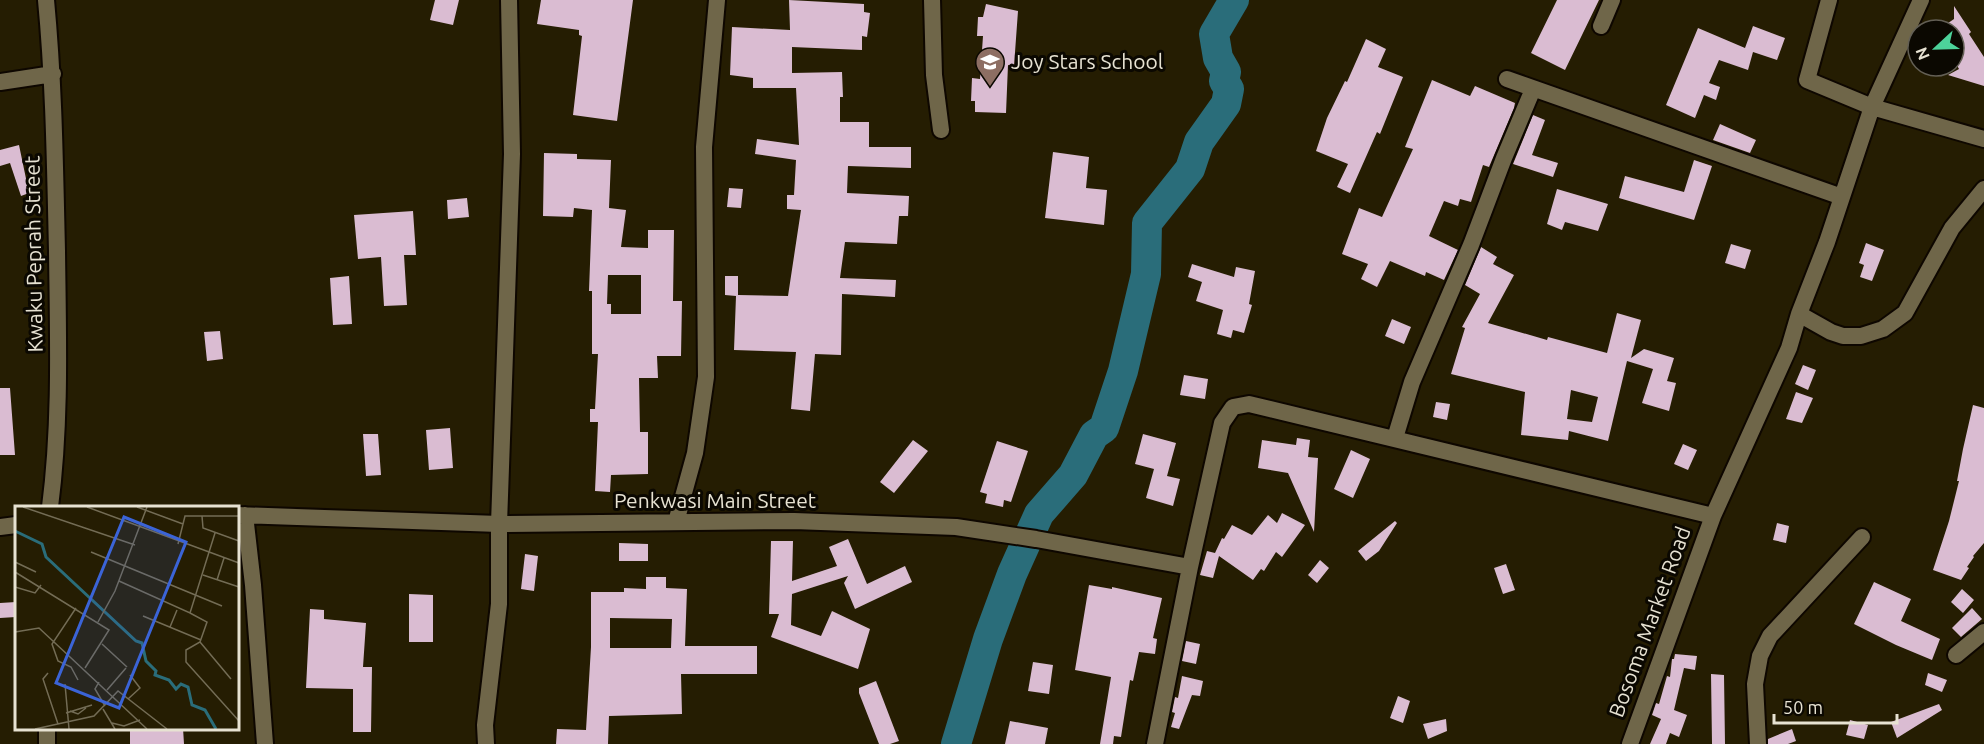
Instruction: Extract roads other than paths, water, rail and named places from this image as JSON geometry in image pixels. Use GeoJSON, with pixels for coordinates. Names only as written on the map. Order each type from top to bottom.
{"type":"FeatureCollection","features":[{"type":"Feature","properties":{"kind":"street","name":"Kwaku Peprah Street"},"geometry":{"type":"LineString","coordinates":[[46,0],[53,74],[59,383],[51,506]]}},
{"type":"Feature","properties":{"kind":"street"},"geometry":{"type":"LineString","coordinates":[[486,744],[487,705],[500,604],[499,524],[512,154],[509,0]]}},
{"type":"Feature","properties":{"kind":"street"},"geometry":{"type":"LineString","coordinates":[[676,522],[695,453],[706,377],[704,147],[717,0]]}},
{"type":"Feature","properties":{"kind":"street"},"geometry":{"type":"LineString","coordinates":[[932,0],[934,75],[941,130]]}},
{"type":"Feature","properties":{"kind":"street"},"geometry":{"type":"LineString","coordinates":[[1601,26],[1612,0]]}},
{"type":"Feature","properties":{"kind":"street"},"geometry":{"type":"LineString","coordinates":[[1829,0],[1807,80],[1872,107],[1984,139]]}},
{"type":"Feature","properties":{"kind":"street","name":"Bosoma Market Road"},"geometry":{"type":"LineString","coordinates":[[1630,744],[1713,516],[1790,348],[1799,314],[1872,107],[1921,0]]}},
{"type":"Feature","properties":{"kind":"street"},"geometry":{"type":"LineString","coordinates":[[0,82],[53,74]]}},
{"type":"Feature","properties":{"kind":"street"},"geometry":{"type":"LineString","coordinates":[[1508,79],[1842,197]]}},
{"type":"Feature","properties":{"kind":"street"},"geometry":{"type":"LineString","coordinates":[[1395,438],[1412,382],[1471,245],[1533,88]]}},
{"type":"Feature","properties":{"kind":"street"},"geometry":{"type":"LineString","coordinates":[[1799,314],[1843,336],[1862,336],[1883,329],[1905,313],[1952,228],[1984,189]]}},
{"type":"Feature","properties":{"kind":"street"},"geometry":{"type":"LineString","coordinates":[[1155,744],[1190,567],[1222,423],[1233,407],[1250,404],[1713,516]]}},
{"type":"Feature","properties":{"kind":"street"},"geometry":{"type":"LineString","coordinates":[[241,515],[254,595],[265,744]]}},
{"type":"Feature","properties":{"kind":"street","name":"Penkwasi Main Street"},"geometry":{"type":"LineString","coordinates":[[241,515],[499,524],[794,521],[956,528],[1036,539],[1190,567]]}},
{"type":"Feature","properties":{"kind":"street"},"geometry":{"type":"LineString","coordinates":[[0,527],[15,525]]}},
{"type":"Feature","properties":{"kind":"street"},"geometry":{"type":"LineString","coordinates":[[1758,744],[1755,684],[1760,656],[1770,636],[1862,537]]}},
{"type":"Feature","properties":{"kind":"street"},"geometry":{"type":"LineString","coordinates":[[1956,655],[1984,632]]}},
{"type":"Feature","properties":{"kind":"waterway"},"geometry":{"type":"LineString","coordinates":[[956,744],[988,639],[1012,574],[1039,514],[1073,475],[1094,435],[1104,428],[1123,371],[1146,274],[1147,223],[1190,169],[1199,142],[1226,104],[1229,89],[1224,81],[1226,72],[1218,58],[1214,34],[1234,0]]}},
{"type":"Feature","properties":{"kind":"place","name":"Joy Stars School"},"geometry":{"type":"Point","coordinates":[990,88]}}]}
